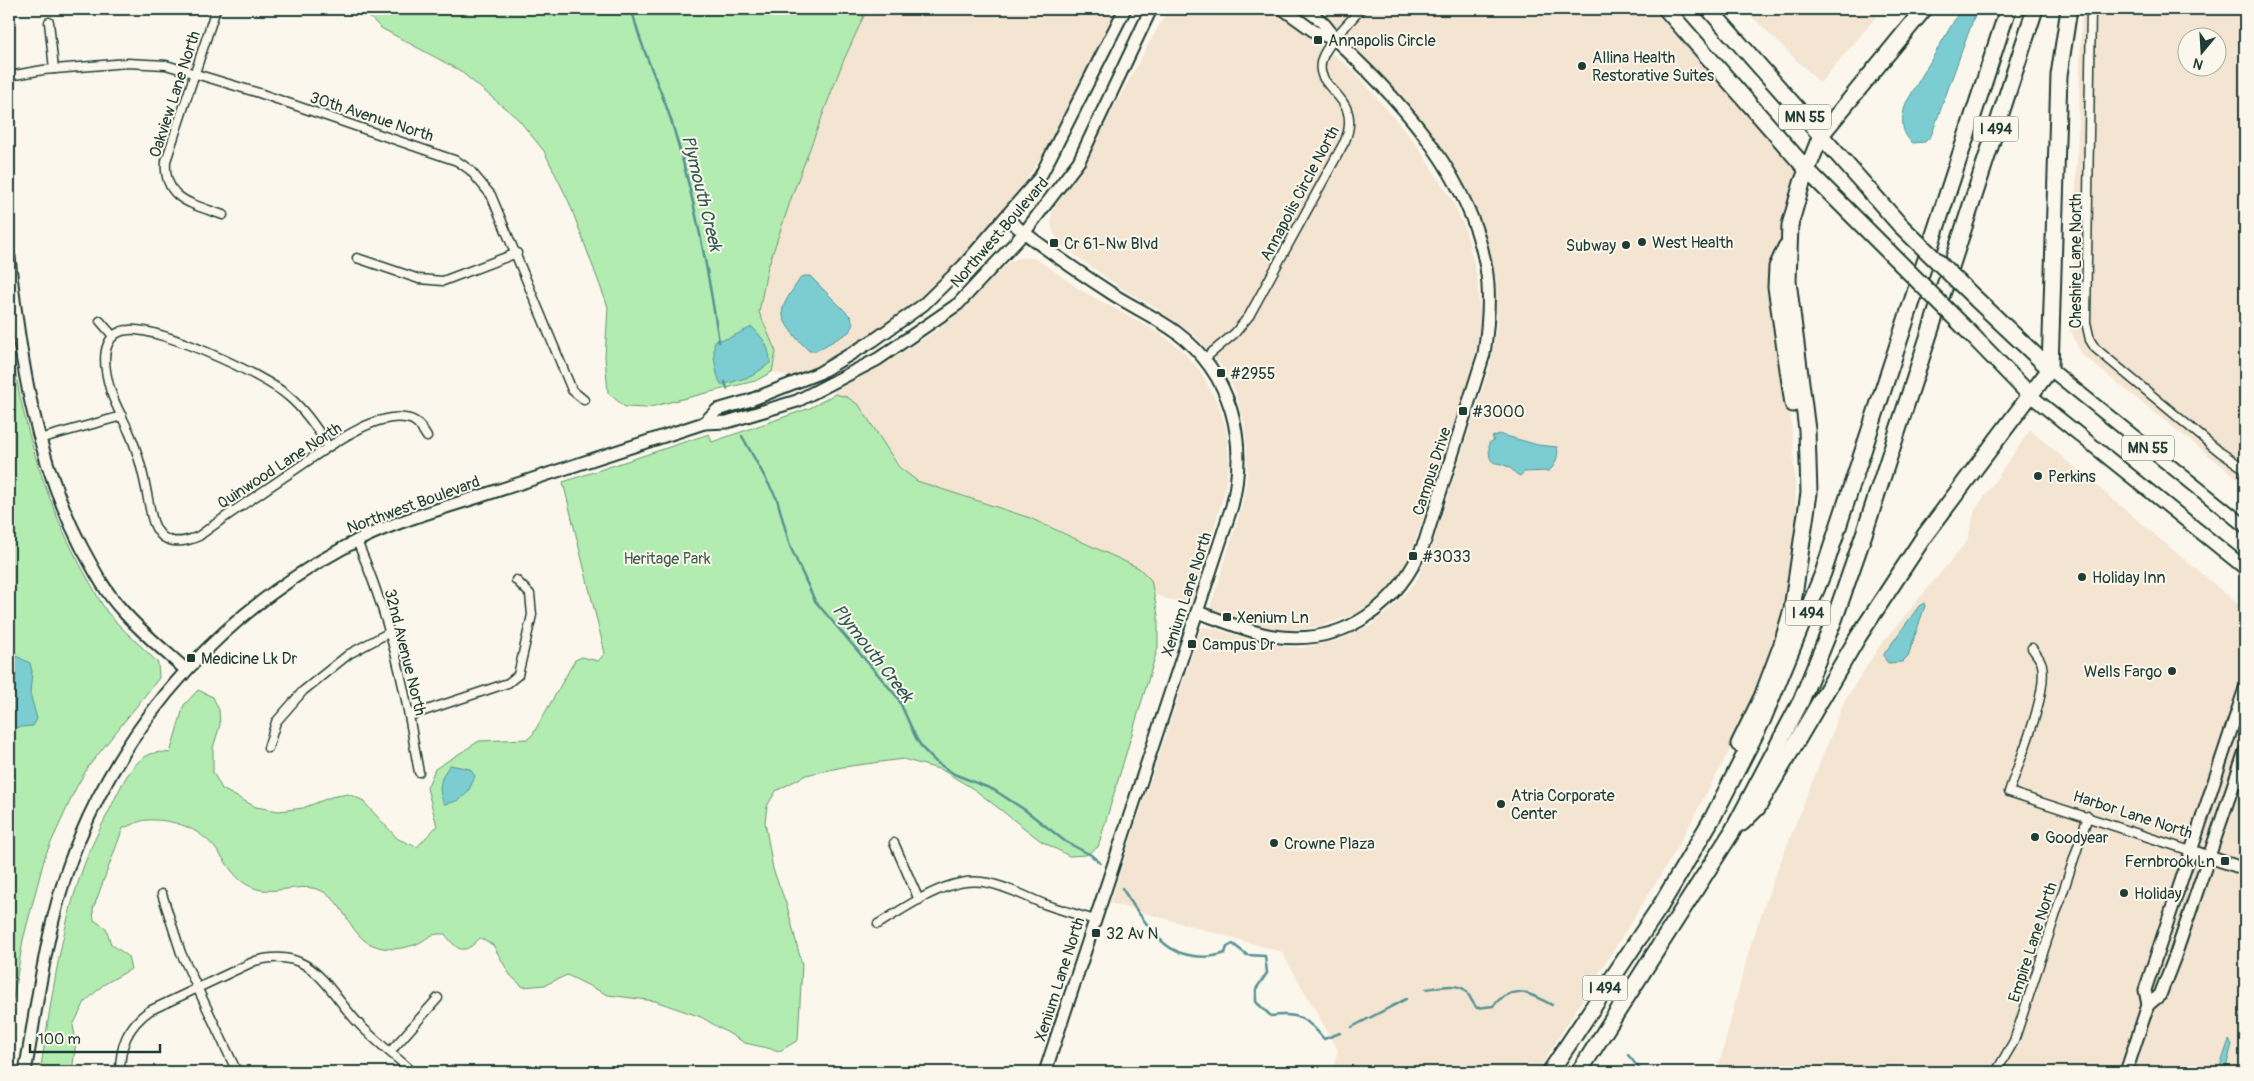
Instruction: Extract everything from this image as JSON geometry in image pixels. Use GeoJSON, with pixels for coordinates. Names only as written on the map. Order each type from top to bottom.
{"type":"FeatureCollection","features":[{"type":"Feature","properties":{"kind":"highway","name":"MN 55"},"geometry":{"type":"LineString","coordinates":[[1666,9],[1808,171],[2030,394]]}},
{"type":"Feature","properties":{"kind":"highway","name":"MN 55"},"geometry":{"type":"LineString","coordinates":[[1709,9],[1900,225],[2050,369]]}},
{"type":"Feature","properties":{"kind":"highway"},"geometry":{"type":"LineString","coordinates":[[1661,905],[1762,697],[1782,644],[1792,609],[1808,493],[1807,430],[1788,281],[1788,241],[1802,183],[1821,135],[1924,9]]}},
{"type":"Feature","properties":{"kind":"highway","name":"I 494"},"geometry":{"type":"LineString","coordinates":[[1550,1072],[1661,905],[1713,818],[1764,719],[1824,573],[2008,9]]}},
{"type":"Feature","properties":{"kind":"highway","name":"I 494"},"geometry":{"type":"LineString","coordinates":[[1579,1072],[1732,832],[1801,701],[1834,620],[1864,534],[2035,9]]}},
{"type":"Feature","properties":{"kind":"highway"},"geometry":{"type":"LineString","coordinates":[[1732,832],[1758,807],[1858,637],[1925,535],[2017,416],[2030,394],[2050,369],[2059,75],[2068,9]]}},
{"type":"Feature","properties":{"kind":"main road","name":"MN 55"},"geometry":{"type":"LineString","coordinates":[[2050,369],[2245,526]]}},
{"type":"Feature","properties":{"kind":"main road","name":"MN 55"},"geometry":{"type":"LineString","coordinates":[[2030,394],[2245,568]]}},
{"type":"Feature","properties":{"kind":"street","name":"Oakview Lane North"},"geometry":{"type":"LineString","coordinates":[[216,9],[166,161],[165,171],[171,190],[178,196],[223,215]]}},
{"type":"Feature","properties":{"kind":"street","name":"Northwest Boulevard"},"geometry":{"type":"LineString","coordinates":[[704,423],[717,410],[748,401],[818,373],[874,340],[923,305],[964,265],[1040,177],[1125,9]]}},
{"type":"Feature","properties":{"kind":"street","name":"Northwest Boulevard"},"geometry":{"type":"LineString","coordinates":[[25,1072],[48,944],[65,878],[79,838],[119,760],[144,722],[186,670],[234,622],[269,594],[357,541],[412,518],[704,423],[727,422],[797,401],[878,359],[914,336],[958,304],[1024,233],[1079,161],[1151,9]]}},
{"type":"Feature","properties":{"kind":"street","name":"Campus Drive"},"geometry":{"type":"LineString","coordinates":[[1283,9],[1315,32],[1334,39]]}},
{"type":"Feature","properties":{"kind":"street","name":"Campus Drive"},"geometry":{"type":"LineString","coordinates":[[1197,612],[1273,636],[1301,637],[1332,632],[1357,622],[1392,597],[1406,580],[1425,541],[1484,354],[1488,326],[1486,268],[1480,240],[1457,186],[1403,109],[1371,74],[1334,39],[1323,23],[1305,9]]}},
{"type":"Feature","properties":{"kind":"street","name":"Annapolis Circle North"},"geometry":{"type":"LineString","coordinates":[[1204,359],[1235,333],[1249,316],[1345,141],[1350,125],[1347,108],[1343,100],[1324,81],[1321,73],[1321,64],[1324,54],[1334,39],[1361,9]]}},
{"type":"Feature","properties":{"kind":"street","name":"Cheshire Lane North"},"geometry":{"type":"LineString","coordinates":[[2091,9],[2086,322],[2090,340],[2095,348],[2220,452],[2245,469]]}},
{"type":"Feature","properties":{"kind":"street"},"geometry":{"type":"LineString","coordinates":[[49,22],[54,69]]}},
{"type":"Feature","properties":{"kind":"street","name":"30th Avenue North"},"geometry":{"type":"LineString","coordinates":[[9,76],[54,69],[146,63],[166,65],[457,161],[476,176],[491,194],[572,390],[584,400]]}},
{"type":"Feature","properties":{"kind":"street","name":"Xenium Lane North"},"geometry":{"type":"LineString","coordinates":[[1006,218],[1079,273],[1177,333],[1204,359],[1224,391],[1233,412],[1238,434],[1240,459],[1238,482],[1232,506],[1045,1072]]}},
{"type":"Feature","properties":{"kind":"street"},"geometry":{"type":"LineString","coordinates":[[357,258],[419,279],[443,281],[517,253]]}},
{"type":"Feature","properties":{"kind":"street"},"geometry":{"type":"LineString","coordinates":[[9,257],[21,354],[30,403],[39,439],[71,526],[98,577],[121,610],[186,670]]}},
{"type":"Feature","properties":{"kind":"street"},"geometry":{"type":"LineString","coordinates":[[100,321],[113,336]]}},
{"type":"Feature","properties":{"kind":"street"},"geometry":{"type":"LineString","coordinates":[[39,439],[122,416],[111,393],[107,373],[106,352],[113,336],[121,331],[130,330],[161,334],[253,374],[288,396],[316,426],[328,446]]}},
{"type":"Feature","properties":{"kind":"street","name":"Quinwood Lane North"},"geometry":{"type":"LineString","coordinates":[[122,416],[139,457],[154,524],[163,537],[171,540],[190,540],[199,536],[328,446],[360,429],[387,418],[398,417],[416,421],[427,437]]}},
{"type":"Feature","properties":{"kind":"street","name":"32nd Avenue North"},"geometry":{"type":"LineString","coordinates":[[357,541],[381,600],[390,632],[409,716],[419,772]]}},
{"type":"Feature","properties":{"kind":"street"},"geometry":{"type":"LineString","coordinates":[[409,716],[508,683],[518,675],[532,615],[530,594],[516,580]]}},
{"type":"Feature","properties":{"kind":"street"},"geometry":{"type":"LineString","coordinates":[[268,748],[276,722],[303,691],[349,654],[390,632]]}},
{"type":"Feature","properties":{"kind":"street","name":"Harbor Lane North"},"geometry":{"type":"LineString","coordinates":[[2032,648],[2042,664],[2041,685],[2037,706],[2009,792],[2088,816],[2245,869]]}},
{"type":"Feature","properties":{"kind":"street"},"geometry":{"type":"LineString","coordinates":[[2126,1072],[2148,1005],[2145,990],[2245,688]]}},
{"type":"Feature","properties":{"kind":"street"},"geometry":{"type":"LineString","coordinates":[[2148,1005],[2160,995],[2210,857],[2245,751]]}},
{"type":"Feature","properties":{"kind":"street","name":"Empire Lane North"},"geometry":{"type":"LineString","coordinates":[[1996,1072],[2014,1041],[2088,816]]}},
{"type":"Feature","properties":{"kind":"street"},"geometry":{"type":"LineString","coordinates":[[894,843],[919,900]]}},
{"type":"Feature","properties":{"kind":"street"},"geometry":{"type":"LineString","coordinates":[[878,924],[919,900],[949,886],[967,882],[986,882],[1004,885],[1044,904],[1095,920]]}},
{"type":"Feature","properties":{"kind":"street"},"geometry":{"type":"LineString","coordinates":[[162,894],[172,932],[236,1072]]}},
{"type":"Feature","properties":{"kind":"street"},"geometry":{"type":"LineString","coordinates":[[120,1072],[122,1045],[137,1020],[148,1011],[255,961],[269,957],[298,960],[311,967],[322,977],[361,1026],[413,1072]]}},
{"type":"Feature","properties":{"kind":"street"},"geometry":{"type":"LineString","coordinates":[[390,1052],[438,998]]}},
{"type":"Feature","properties":{"kind":"street"},"geometry":{"type":"LineString","coordinates":[[891,1072],[912,1072]]}},
{"type":"Feature","properties":{"kind":"shaded area"},"geometry":{"type":"Polygon","coordinates":[[[867,9],[1117,9],[1048,147],[1013,199],[957,268],[905,314],[859,346],[796,378],[772,372],[776,352],[759,312],[767,270],[792,193],[842,64],[867,9]]]}},
{"type":"Feature","properties":{"kind":"shaded area"},"geometry":{"type":"Polygon","coordinates":[[[1168,9],[1276,9],[1301,27],[1356,73],[1416,144],[1452,200],[1466,231],[1477,278],[1481,330],[1470,375],[1413,548],[1401,571],[1380,596],[1360,612],[1322,626],[1284,631],[1257,625],[1210,608],[1242,506],[1247,478],[1247,448],[1244,422],[1235,391],[1222,367],[1197,337],[1156,308],[1124,290],[1061,245],[1053,232],[1052,211],[1080,169],[1168,9]]]}},
{"type":"Feature","properties":{"kind":"shaded area"},"geometry":{"type":"Polygon","coordinates":[[[1309,9],[1652,9],[1790,162],[1795,173],[1797,183],[1786,226],[1774,258],[1793,442],[1797,531],[1792,579],[1774,650],[1732,746],[1672,857],[1537,1072],[1333,1072],[1338,1050],[1282,952],[1110,903],[1200,631],[1203,627],[1208,627],[1267,644],[1299,648],[1337,641],[1370,626],[1393,607],[1416,581],[1431,549],[1491,363],[1497,325],[1496,279],[1485,231],[1466,187],[1440,143],[1420,119],[1361,53],[1309,9]]]}},
{"type":"Feature","properties":{"kind":"shaded area"},"geometry":{"type":"Polygon","coordinates":[[[1744,9],[1883,9],[1820,83],[1744,9]]]}},
{"type":"Feature","properties":{"kind":"shaded area"},"geometry":{"type":"Polygon","coordinates":[[[2082,9],[2245,9],[2245,484],[2081,354],[2071,331],[2082,9]]]}},
{"type":"Feature","properties":{"kind":"shaded area"},"geometry":{"type":"Polygon","coordinates":[[[1019,258],[1033,258],[1046,265],[1079,289],[1159,333],[1181,349],[1201,372],[1218,404],[1226,428],[1229,463],[1224,494],[1190,607],[1154,594],[1151,580],[1139,568],[1030,518],[917,481],[907,475],[847,397],[835,394],[834,388],[882,366],[934,332],[958,313],[1009,262],[1019,258]]]}},
{"type":"Feature","properties":{"kind":"shaded area"},"geometry":{"type":"Polygon","coordinates":[[[2030,430],[2245,610],[2245,1072],[1717,1072],[1750,947],[1774,878],[1845,700],[1879,647],[1967,541],[1975,510],[2030,430]]]}},
{"type":"Feature","properties":{"kind":"green space"},"geometry":{"type":"Polygon","coordinates":[[[361,9],[867,9],[842,64],[793,193],[767,270],[759,312],[776,352],[772,372],[755,381],[646,408],[625,407],[608,393],[605,357],[608,307],[569,202],[544,151],[518,119],[459,70],[381,28],[361,9]]]}},
{"type":"Feature","properties":{"kind":"green space"},"geometry":{"type":"Polygon","coordinates":[[[9,331],[27,427],[36,459],[59,520],[72,550],[104,608],[158,663],[159,678],[88,767],[76,788],[45,856],[23,940],[9,1024],[9,331]]]}},
{"type":"Feature","properties":{"kind":"green space","name":"Heritage Park"},"geometry":{"type":"Polygon","coordinates":[[[835,394],[847,397],[859,405],[899,467],[917,481],[1030,518],[1139,568],[1151,580],[1158,615],[1158,647],[1098,847],[1086,855],[1069,856],[1041,841],[975,790],[942,770],[903,759],[843,767],[806,775],[776,791],[767,806],[765,822],[773,869],[787,906],[802,965],[798,1040],[780,1051],[745,1043],[701,1017],[655,1001],[608,995],[567,975],[545,985],[523,987],[510,975],[493,945],[480,938],[465,949],[454,945],[445,934],[431,936],[419,943],[404,948],[389,949],[378,947],[365,941],[358,934],[337,903],[322,891],[306,887],[271,890],[254,888],[241,881],[209,841],[193,830],[167,821],[145,820],[123,828],[93,909],[94,920],[106,928],[111,944],[128,956],[131,969],[103,985],[85,1002],[73,1025],[76,1042],[72,1072],[40,1072],[53,988],[65,931],[80,877],[90,850],[120,788],[132,769],[148,755],[158,752],[170,753],[184,705],[198,690],[213,697],[219,710],[220,725],[213,748],[213,772],[222,789],[256,807],[279,811],[303,808],[331,797],[348,794],[362,800],[398,839],[417,847],[437,826],[427,788],[435,769],[479,741],[528,739],[533,734],[575,660],[582,657],[598,661],[605,653],[563,482],[709,434],[712,442],[810,408],[835,394]]]}},
{"type":"Feature","properties":{"kind":"water"},"geometry":{"type":"Polygon","coordinates":[[[1961,9],[1977,9],[1931,136],[1925,142],[1913,143],[1906,135],[1903,125],[1906,103],[1961,9]]]}},
{"type":"Feature","properties":{"kind":"water"},"geometry":{"type":"Polygon","coordinates":[[[810,276],[851,317],[853,324],[849,332],[816,351],[809,351],[796,337],[787,325],[783,313],[788,296],[801,277],[810,276]]]}},
{"type":"Feature","properties":{"kind":"water"},"geometry":{"type":"Polygon","coordinates":[[[752,327],[765,343],[769,352],[770,363],[752,376],[721,384],[715,363],[715,341],[729,338],[752,327]]]}},
{"type":"Feature","properties":{"kind":"water"},"geometry":{"type":"Polygon","coordinates":[[[1499,434],[1538,445],[1557,447],[1558,453],[1555,463],[1549,471],[1524,472],[1520,476],[1518,475],[1505,465],[1491,461],[1489,443],[1494,440],[1492,437],[1499,434]]]}},
{"type":"Feature","properties":{"kind":"water"},"geometry":{"type":"Polygon","coordinates":[[[1924,603],[1925,606],[1908,656],[1902,662],[1888,663],[1884,654],[1919,606],[1924,603]]]}},
{"type":"Feature","properties":{"kind":"water"},"geometry":{"type":"Polygon","coordinates":[[[9,648],[16,656],[30,663],[32,671],[30,693],[37,719],[33,726],[9,728],[9,648]]]}},
{"type":"Feature","properties":{"kind":"water"},"geometry":{"type":"Polygon","coordinates":[[[450,765],[470,769],[475,776],[470,788],[461,799],[444,804],[440,788],[444,774],[450,765]]]}},
{"type":"Feature","properties":{"kind":"water"},"geometry":{"type":"Polygon","coordinates":[[[2229,1040],[2232,1044],[2225,1072],[2218,1072],[2229,1040]]]}},
{"type":"Feature","properties":{"kind":"waterway","name":"Plymouth Creek"},"geometry":{"type":"LineString","coordinates":[[632,9],[640,38],[672,123],[687,177],[705,260],[719,342]]}},
{"type":"Feature","properties":{"kind":"waterway","name":"Plymouth Creek"},"geometry":{"type":"LineString","coordinates":[[725,382],[727,389]]}},
{"type":"Feature","properties":{"kind":"waterway","name":"Plymouth Creek"},"geometry":{"type":"LineString","coordinates":[[742,436],[777,499],[790,546],[815,601],[898,698],[923,749],[936,762],[954,774],[994,790],[1025,810],[1066,842],[1091,855],[1100,863]]}},
{"type":"Feature","properties":{"kind":"waterway","name":"Plymouth Creek"},"geometry":{"type":"LineString","coordinates":[[1122,888],[1136,910],[1154,932],[1165,944],[1178,952],[1202,957],[1218,955],[1225,953],[1227,947],[1233,944],[1247,955],[1265,956],[1267,973],[1256,989],[1256,1002],[1271,1016],[1288,1015],[1301,1018],[1307,1021],[1324,1039],[1340,1033]]}},
{"type":"Feature","properties":{"kind":"waterway","name":"Plymouth Creek"},"geometry":{"type":"LineString","coordinates":[[1426,989],[1447,986],[1462,988],[1477,1008],[1493,1006],[1507,994],[1514,992],[1528,994],[1552,1005]]}},
{"type":"Feature","properties":{"kind":"waterway","name":"Plymouth Creek"},"geometry":{"type":"LineString","coordinates":[[1352,1027],[1406,999]]}},
{"type":"Feature","properties":{"kind":"waterway","name":"Plymouth Creek"},"geometry":{"type":"LineString","coordinates":[[1628,1055],[1642,1072]]}},
{"type":"Feature","properties":{"kind":"place","name":"Annapolis Circle"},"geometry":{"type":"Point","coordinates":[1318,40]}},
{"type":"Feature","properties":{"kind":"place","name":"Allina Health Restorative Suites"},"geometry":{"type":"Point","coordinates":[1582,66]}},
{"type":"Feature","properties":{"kind":"place","name":"West Health"},"geometry":{"type":"Point","coordinates":[1642,242]}},
{"type":"Feature","properties":{"kind":"place","name":"Cr 61-Nw Blvd"},"geometry":{"type":"Point","coordinates":[1054,243]}},
{"type":"Feature","properties":{"kind":"place","name":"Subway"},"geometry":{"type":"Point","coordinates":[1626,245]}},
{"type":"Feature","properties":{"kind":"place","name":"#2955"},"geometry":{"type":"Point","coordinates":[1221,373]}},
{"type":"Feature","properties":{"kind":"place","name":"#3000"},"geometry":{"type":"Point","coordinates":[1463,411]}},
{"type":"Feature","properties":{"kind":"place","name":"Perkins"},"geometry":{"type":"Point","coordinates":[2038,476]}},
{"type":"Feature","properties":{"kind":"place","name":"#3033"},"geometry":{"type":"Point","coordinates":[1413,556]}},
{"type":"Feature","properties":{"kind":"place","name":"Holiday Inn"},"geometry":{"type":"Point","coordinates":[2082,577]}},
{"type":"Feature","properties":{"kind":"place","name":"Xenium Ln"},"geometry":{"type":"Point","coordinates":[1227,617]}},
{"type":"Feature","properties":{"kind":"place","name":"Campus Dr"},"geometry":{"type":"Point","coordinates":[1192,644]}},
{"type":"Feature","properties":{"kind":"place","name":"Medicine Lk Dr"},"geometry":{"type":"Point","coordinates":[191,658]}},
{"type":"Feature","properties":{"kind":"place","name":"Wells Fargo"},"geometry":{"type":"Point","coordinates":[2172,671]}},
{"type":"Feature","properties":{"kind":"place","name":"Atria Corporate Center"},"geometry":{"type":"Point","coordinates":[1501,804]}},
{"type":"Feature","properties":{"kind":"place","name":"Goodyear"},"geometry":{"type":"Point","coordinates":[2035,837]}},
{"type":"Feature","properties":{"kind":"place","name":"Crowne Plaza"},"geometry":{"type":"Point","coordinates":[1274,843]}},
{"type":"Feature","properties":{"kind":"place","name":"Fernbrook Ln"},"geometry":{"type":"Point","coordinates":[2225,861]}},
{"type":"Feature","properties":{"kind":"place","name":"Holiday"},"geometry":{"type":"Point","coordinates":[2124,893]}},
{"type":"Feature","properties":{"kind":"place","name":"32 Av N"},"geometry":{"type":"Point","coordinates":[1096,933]}}]}
